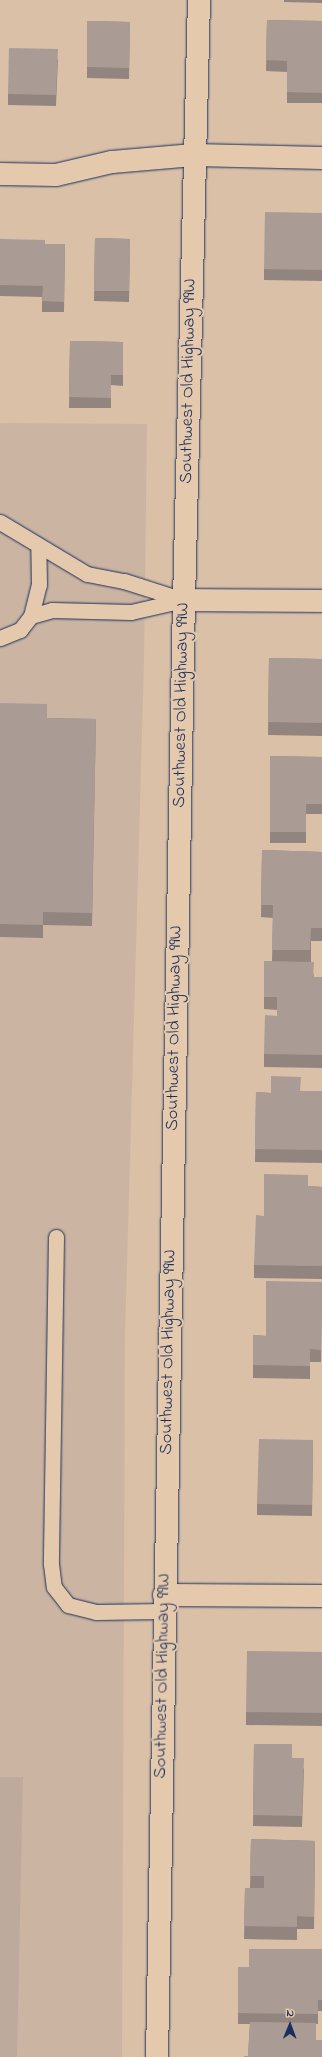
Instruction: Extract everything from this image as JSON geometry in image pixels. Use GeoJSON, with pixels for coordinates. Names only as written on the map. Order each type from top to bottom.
{"type":"FeatureCollection","features":[{"type":"Feature","properties":{"kind":"street","name":"Southwest Old Highway 99W"},"geometry":{"type":"LineString","coordinates":[[157,2057],[164,1603],[184,600],[199,0]]}},
{"type":"Feature","properties":{"kind":"street"},"geometry":{"type":"LineString","coordinates":[[0,174],[56,175],[112,162],[194,155],[322,158]]}},
{"type":"Feature","properties":{"kind":"street"},"geometry":{"type":"LineString","coordinates":[[184,600],[322,601]]}},
{"type":"Feature","properties":{"kind":"street"},"geometry":{"type":"LineString","coordinates":[[164,1603],[322,1596]]}},
{"type":"Feature","properties":{"kind":"lane"},"geometry":{"type":"LineString","coordinates":[[0,522],[87,574],[124,581],[184,600]]}},
{"type":"Feature","properties":{"kind":"lane"},"geometry":{"type":"LineString","coordinates":[[0,638],[20,630],[31,616],[39,585],[38,546]]}},
{"type":"Feature","properties":{"kind":"lane"},"geometry":{"type":"LineString","coordinates":[[31,616],[52,610],[131,612],[184,600]]}},
{"type":"Feature","properties":{"kind":"lane"},"geometry":{"type":"LineString","coordinates":[[56,1237],[51,1564],[54,1587],[68,1605],[96,1612],[164,1603]]}},
{"type":"Feature","properties":{"kind":"shaded area"},"geometry":{"type":"Polygon","coordinates":[[[0,423],[147,424],[144,662],[125,1337],[122,2057],[0,2057],[0,423]]]}},
{"type":"Feature","properties":{"kind":"shaded area"},"geometry":{"type":"Polygon","coordinates":[[[0,1777],[23,1777],[17,2057],[0,2057],[0,1777]]]}},
{"type":"Feature","properties":{"kind":"building"},"geometry":{"type":"Polygon","coordinates":[[[267,20],[322,21],[322,93],[287,92],[287,61],[266,60],[267,20]]]}},
{"type":"Feature","properties":{"kind":"building"},"geometry":{"type":"Polygon","coordinates":[[[87,21],[130,22],[129,68],[87,67],[87,21]]]}},
{"type":"Feature","properties":{"kind":"building"},"geometry":{"type":"Polygon","coordinates":[[[9,48],[58,49],[56,95],[8,94],[9,48]]]}},
{"type":"Feature","properties":{"kind":"building"},"geometry":{"type":"Polygon","coordinates":[[[265,212],[322,213],[322,270],[264,269],[265,212]]]}},
{"type":"Feature","properties":{"kind":"building"},"geometry":{"type":"Polygon","coordinates":[[[95,238],[130,239],[129,291],[94,291],[95,238]]]}},
{"type":"Feature","properties":{"kind":"building"},"geometry":{"type":"Polygon","coordinates":[[[0,239],[45,240],[45,244],[65,244],[64,302],[42,301],[43,286],[0,285],[0,239]]]}},
{"type":"Feature","properties":{"kind":"building"},"geometry":{"type":"Polygon","coordinates":[[[70,341],[123,342],[123,375],[111,375],[111,398],[69,397],[70,341]]]}},
{"type":"Feature","properties":{"kind":"building"},"geometry":{"type":"Polygon","coordinates":[[[269,658],[322,659],[322,723],[268,722],[269,658]]]}},
{"type":"Feature","properties":{"kind":"building"},"geometry":{"type":"Polygon","coordinates":[[[0,703],[47,704],[47,718],[96,719],[92,913],[43,912],[43,925],[0,924],[0,703]]]}},
{"type":"Feature","properties":{"kind":"building"},"geometry":{"type":"Polygon","coordinates":[[[270,756],[322,757],[322,804],[306,804],[306,832],[270,832],[270,756]]]}},
{"type":"Feature","properties":{"kind":"building"},"geometry":{"type":"Polygon","coordinates":[[[262,850],[322,852],[322,928],[311,928],[310,950],[272,950],[273,905],[261,905],[262,850]]]}},
{"type":"Feature","properties":{"kind":"building"},"geometry":{"type":"Polygon","coordinates":[[[264,961],[314,962],[313,977],[322,977],[322,1055],[264,1054],[265,1015],[277,1016],[277,997],[264,997],[264,961]]]}},
{"type":"Feature","properties":{"kind":"building"},"geometry":{"type":"Polygon","coordinates":[[[271,1076],[301,1077],[300,1091],[322,1091],[322,1150],[255,1149],[256,1092],[271,1093],[271,1076]]]}},
{"type":"Feature","properties":{"kind":"building"},"geometry":{"type":"Polygon","coordinates":[[[264,1174],[308,1175],[308,1186],[322,1187],[322,1266],[254,1265],[256,1215],[264,1216],[264,1174]]]}},
{"type":"Feature","properties":{"kind":"building"},"geometry":{"type":"Polygon","coordinates":[[[266,1281],[322,1282],[321,1350],[310,1349],[310,1366],[253,1365],[253,1335],[266,1336],[266,1281]]]}},
{"type":"Feature","properties":{"kind":"building"},"geometry":{"type":"Polygon","coordinates":[[[259,1439],[313,1440],[312,1505],[257,1504],[259,1439]]]}},
{"type":"Feature","properties":{"kind":"building"},"geometry":{"type":"Polygon","coordinates":[[[247,1651],[322,1652],[322,1713],[246,1712],[247,1651]]]}},
{"type":"Feature","properties":{"kind":"building"},"geometry":{"type":"Polygon","coordinates":[[[254,1744],[292,1744],[292,1758],[304,1758],[302,1816],[253,1815],[254,1744]]]}},
{"type":"Feature","properties":{"kind":"building"},"geometry":{"type":"Polygon","coordinates":[[[251,1839],[315,1841],[314,1917],[297,1916],[297,1927],[244,1926],[245,1888],[264,1888],[264,1876],[250,1876],[251,1839]]]}},
{"type":"Feature","properties":{"kind":"building"},"geometry":{"type":"Polygon","coordinates":[[[249,1949],[322,1949],[322,2000],[318,2000],[318,2014],[238,2013],[238,1967],[249,1967],[249,1949]]]}},
{"type":"Feature","properties":{"kind":"building"},"geometry":{"type":"Polygon","coordinates":[[[250,2022],[316,2023],[316,2040],[322,2040],[322,2057],[244,2057],[248,2056],[250,2022]]]}}]}
